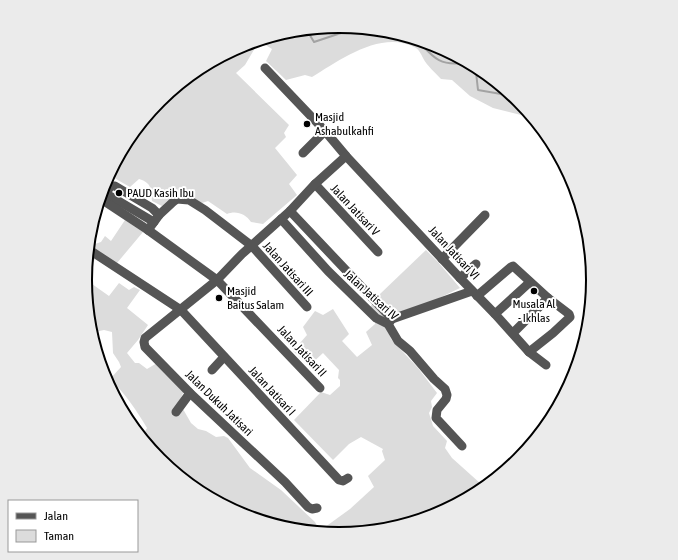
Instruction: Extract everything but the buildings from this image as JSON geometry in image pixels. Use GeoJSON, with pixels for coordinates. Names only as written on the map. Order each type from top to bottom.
{"type":"FeatureCollection","features":[{"type":"Feature","properties":{"kind":"street"},"geometry":{"type":"LineString","coordinates":[[265,68],[325,131],[346,156]]}},
{"type":"Feature","properties":{"kind":"street"},"geometry":{"type":"LineString","coordinates":[[303,154],[325,131]]}},
{"type":"Feature","properties":{"kind":"street","name":"Jalan Dukuh Jatisari"},"geometry":{"type":"LineString","coordinates":[[317,508],[312,509],[308,507],[285,482],[190,393],[145,347],[144,342],[145,338],[217,280],[290,211],[315,184],[346,156]]}},
{"type":"Feature","properties":{"kind":"street","name":"Jalan Jatisari VI"},"geometry":{"type":"LineString","coordinates":[[346,156],[513,333],[529,352],[546,365]]}},
{"type":"Feature","properties":{"kind":"street","name":"Jalan Jatisari V"},"geometry":{"type":"LineString","coordinates":[[315,184],[378,252]]}},
{"type":"Feature","properties":{"kind":"street"},"geometry":{"type":"LineString","coordinates":[[106,198],[156,218]]}},
{"type":"Feature","properties":{"kind":"street"},"geometry":{"type":"LineString","coordinates":[[106,199],[217,280]]}},
{"type":"Feature","properties":{"kind":"street"},"geometry":{"type":"LineString","coordinates":[[148,230],[156,218],[177,199],[186,199],[205,210],[252,246]]}},
{"type":"Feature","properties":{"kind":"street"},"geometry":{"type":"LineString","coordinates":[[290,211],[390,322],[475,293],[512,266],[516,268],[548,298],[569,314],[570,317],[529,352]]}},
{"type":"Feature","properties":{"kind":"street"},"geometry":{"type":"LineString","coordinates":[[442,259],[485,216]]}},
{"type":"Feature","properties":{"kind":"street","name":"Jalan Jatisari IV"},"geometry":{"type":"LineString","coordinates":[[281,219],[328,271],[376,318],[390,322],[398,341],[410,351],[446,392],[444,402],[437,410],[436,418],[462,446]]}},
{"type":"Feature","properties":{"kind":"street","name":"Jalan Jatisari III"},"geometry":{"type":"LineString","coordinates":[[252,246],[307,307]]}},
{"type":"Feature","properties":{"kind":"street"},"geometry":{"type":"LineString","coordinates":[[94,253],[181,310]]}},
{"type":"Feature","properties":{"kind":"street"},"geometry":{"type":"LineString","coordinates":[[460,278],[476,264]]}},
{"type":"Feature","properties":{"kind":"street","name":"Jalan Jatisari II"},"geometry":{"type":"LineString","coordinates":[[217,280],[320,388]]}},
{"type":"Feature","properties":{"kind":"street"},"geometry":{"type":"LineString","coordinates":[[495,314],[530,282]]}},
{"type":"Feature","properties":{"kind":"street"},"geometry":{"type":"LineString","coordinates":[[513,333],[548,298]]}},
{"type":"Feature","properties":{"kind":"street","name":"Jalan Jatisari I"},"geometry":{"type":"LineString","coordinates":[[181,310],[339,480],[344,481],[348,478]]}},
{"type":"Feature","properties":{"kind":"street"},"geometry":{"type":"LineString","coordinates":[[212,370],[224,357]]}},
{"type":"Feature","properties":{"kind":"street"},"geometry":{"type":"LineString","coordinates":[[176,412],[190,393]]}},
{"type":"Feature","properties":{"kind":"green space"},"geometry":{"type":"Polygon","coordinates":[[[339,33],[371,35],[403,41],[434,52],[462,66],[502,94],[524,116],[493,108],[470,96],[452,80],[441,79],[427,64],[416,48],[403,43],[389,42],[376,44],[348,55],[312,77],[305,75],[286,80],[266,61],[272,49],[265,44],[307,35],[339,33]]]}},
{"type":"Feature","properties":{"kind":"green space"},"geometry":{"type":"Polygon","coordinates":[[[257,47],[245,65],[236,73],[289,125],[284,133],[286,137],[275,148],[297,175],[289,184],[297,195],[263,224],[251,222],[246,217],[234,212],[227,214],[208,201],[202,203],[181,195],[173,197],[162,206],[152,201],[149,185],[139,179],[130,187],[114,178],[125,156],[153,117],[176,94],[202,75],[230,58],[257,47]]]}},
{"type":"Feature","properties":{"kind":"green space"},"geometry":{"type":"Polygon","coordinates":[[[125,220],[143,232],[117,263],[95,259],[93,262],[95,244],[101,242],[105,236],[111,241],[125,220]]]}},
{"type":"Feature","properties":{"kind":"green space"},"geometry":{"type":"Polygon","coordinates":[[[426,250],[460,288],[433,301],[396,313],[387,329],[391,339],[418,368],[437,393],[431,401],[432,407],[429,413],[433,426],[447,441],[445,448],[452,458],[479,483],[448,502],[403,519],[371,525],[326,526],[350,509],[374,487],[368,476],[385,460],[382,451],[383,449],[361,437],[349,444],[333,460],[294,420],[321,392],[330,395],[340,386],[340,380],[338,378],[339,370],[323,353],[309,366],[293,351],[307,335],[303,327],[315,311],[323,315],[333,309],[349,334],[342,341],[357,357],[372,345],[366,332],[375,324],[376,313],[370,307],[380,294],[426,250]]]}},
{"type":"Feature","properties":{"kind":"green space"},"geometry":{"type":"Polygon","coordinates":[[[119,283],[129,290],[134,287],[140,290],[127,308],[148,325],[127,353],[135,363],[139,363],[147,369],[157,363],[184,391],[179,402],[191,423],[198,429],[206,431],[216,437],[224,436],[228,438],[250,468],[281,490],[315,522],[317,526],[275,519],[230,502],[215,494],[189,476],[164,455],[145,432],[147,428],[139,415],[115,384],[112,377],[121,367],[113,353],[112,332],[104,330],[98,331],[94,312],[92,284],[109,296],[119,283]]]}},
{"type":"Feature","properties":{"kind":"waterway"},"geometry":{"type":"LineString","coordinates":[[310,35],[314,42],[341,33]]}},
{"type":"Feature","properties":{"kind":"waterway"},"geometry":{"type":"LineString","coordinates":[[426,49],[438,60],[458,64]]}},
{"type":"Feature","properties":{"kind":"waterway"},"geometry":{"type":"LineString","coordinates":[[476,75],[478,90],[503,95]]}},
{"type":"Feature","properties":{"kind":"place","name":"Masjid Ashabulkahfi"},"geometry":{"type":"Point","coordinates":[307,124]}},
{"type":"Feature","properties":{"kind":"place","name":"PAUD Kasih Ibu"},"geometry":{"type":"Point","coordinates":[119,193]}},
{"type":"Feature","properties":{"kind":"place","name":"Musala Al - Ikhlas"},"geometry":{"type":"Point","coordinates":[534,291]}},
{"type":"Feature","properties":{"kind":"place","name":"Masjid Baitus Salam"},"geometry":{"type":"Point","coordinates":[219,298]}}]}
